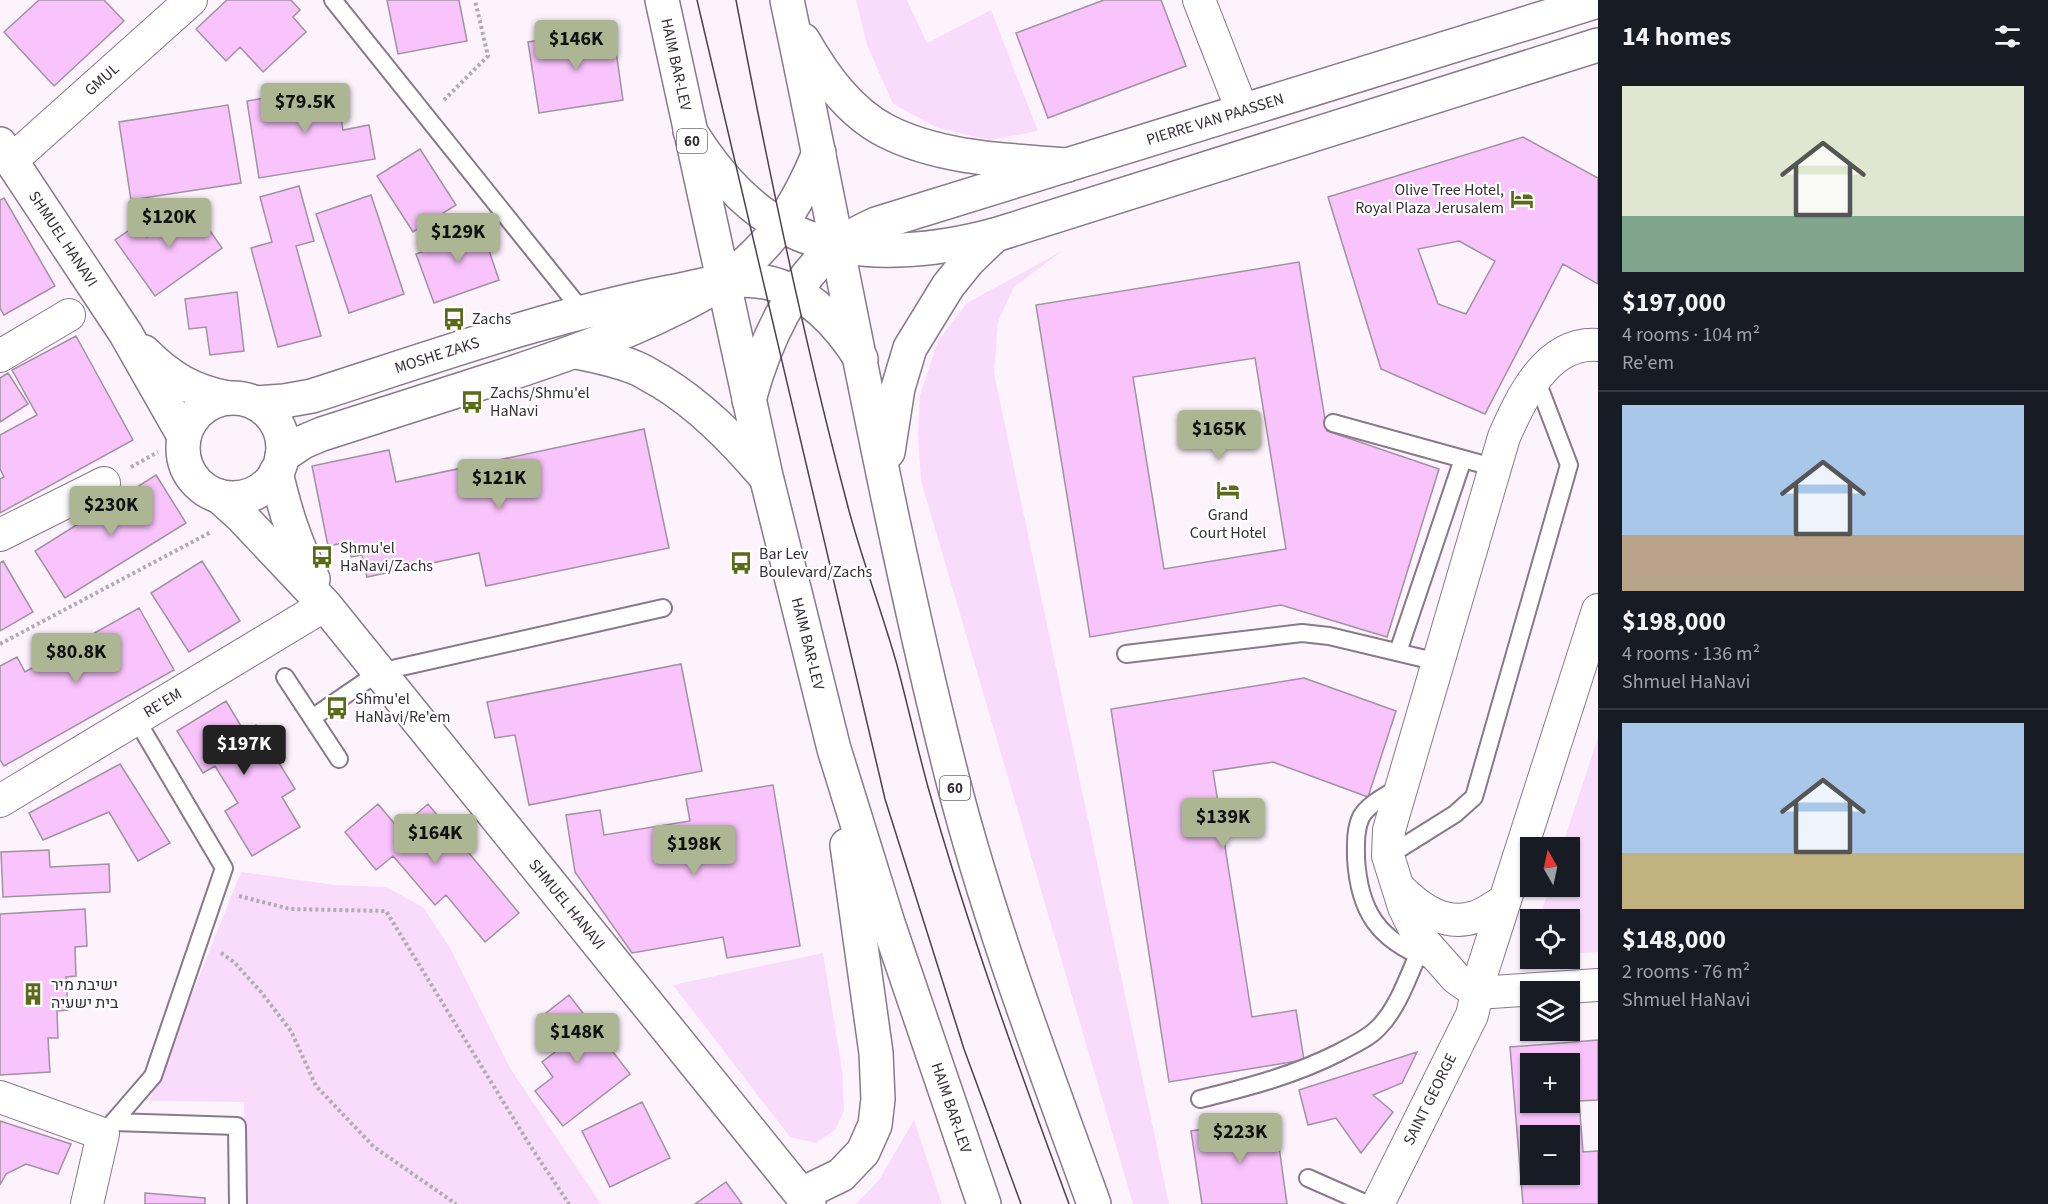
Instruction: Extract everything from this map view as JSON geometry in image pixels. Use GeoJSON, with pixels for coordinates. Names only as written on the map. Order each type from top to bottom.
{"type":"FeatureCollection","features":[{"type":"Feature","properties":{"kind":"main road","name":"HAIM BAR-LEV"},"geometry":{"type":"LineString","coordinates":[[662,0],[766,476],[805,625],[834,749],[888,923],[984,1204]]}},
{"type":"Feature","properties":{"kind":"main road","name":"PIERRE VAN PAASSEN"},"geometry":{"type":"LineString","coordinates":[[749,400],[755,378],[775,329],[809,274],[838,245],[876,224],[1598,1]]}},
{"type":"Feature","properties":{"kind":"main road"},"geometry":{"type":"LineString","coordinates":[[789,10],[821,71],[852,106],[885,131],[934,149],[999,159],[1067,165]]}},
{"type":"Feature","properties":{"kind":"main road","name":"60"},"geometry":{"type":"LineString","coordinates":[[789,10],[884,475],[953,778],[984,888],[1018,993],[1094,1204]]}},
{"type":"Feature","properties":{"kind":"main road"},"geometry":{"type":"LineString","coordinates":[[690,131],[710,160],[735,189],[759,211],[781,225],[818,241],[838,245],[915,249],[995,236],[1598,45]]}},
{"type":"Feature","properties":{"kind":"main road","name":"SHMUEL HANAVI"},"geometry":{"type":"LineString","coordinates":[[6,152],[126,334],[183,436]]}},
{"type":"Feature","properties":{"kind":"main road","name":"MOSHE ZAKS"},"geometry":{"type":"LineString","coordinates":[[279,464],[303,442],[322,434],[577,352],[639,327],[723,282],[757,253],[781,225],[809,177],[819,153]]}},
{"type":"Feature","properties":{"kind":"main road"},"geometry":{"type":"LineString","coordinates":[[884,475],[898,388],[910,348],[948,286],[969,260],[995,236]]}},
{"type":"Feature","properties":{"kind":"main road","name":"MOSHE ZAKS"},"geometry":{"type":"LineString","coordinates":[[242,400],[284,401],[312,396],[524,328],[648,296],[745,280],[764,282],[796,293],[812,303],[842,332],[861,359]]}},
{"type":"Feature","properties":{"kind":"main road","name":"SHMUEL HANAVI"},"geometry":{"type":"LineString","coordinates":[[126,334],[151,359],[181,382],[204,393],[242,400]]}},
{"type":"Feature","properties":{"kind":"main road"},"geometry":{"type":"LineString","coordinates":[[577,352],[615,360],[639,369],[668,386],[722,428],[766,476]]}},
{"type":"Feature","properties":{"kind":"main road"},"geometry":{"type":"LineString","coordinates":[[242,400],[269,412],[278,425],[283,441],[279,464],[266,485],[252,494],[236,498],[230,506],[205,490],[194,479],[186,466],[182,452],[183,436],[191,420],[204,406],[242,400]]}},
{"type":"Feature","properties":{"kind":"main road","name":"SHMUEL HANAVI"},"geometry":{"type":"LineString","coordinates":[[279,464],[284,511],[296,544],[326,605]]}},
{"type":"Feature","properties":{"kind":"main road","name":"SHMUEL HANAVI"},"geometry":{"type":"LineString","coordinates":[[230,506],[326,605],[806,1199]]}},
{"type":"Feature","properties":{"kind":"main road"},"geometry":{"type":"LineString","coordinates":[[806,1199],[841,1175],[863,1152],[875,1125],[878,1099],[876,1053],[834,749]]}},
{"type":"Feature","properties":{"kind":"street","name":"GMUL"},"geometry":{"type":"LineString","coordinates":[[6,152],[190,0]]}},
{"type":"Feature","properties":{"kind":"street"},"geometry":{"type":"LineString","coordinates":[[1199,0],[1242,110]]}},
{"type":"Feature","properties":{"kind":"street"},"geometry":{"type":"LineString","coordinates":[[0,356],[69,315]]}},
{"type":"Feature","properties":{"kind":"street"},"geometry":{"type":"LineString","coordinates":[[1598,345],[1589,344],[1562,353],[1535,376],[1516,409],[1504,437],[1389,830],[1392,870],[1404,907],[1428,954],[1456,978],[1477,993],[1598,985]]}},
{"type":"Feature","properties":{"kind":"street"},"geometry":{"type":"LineString","coordinates":[[0,535],[104,483]]}},
{"type":"Feature","properties":{"kind":"street","name":"RE'EM"},"geometry":{"type":"LineString","coordinates":[[0,801],[326,605]]}},
{"type":"Feature","properties":{"kind":"street","name":"SAINT GEORGE"},"geometry":{"type":"LineString","coordinates":[[1378,1204],[1472,1014],[1504,902],[1598,610]]}},
{"type":"Feature","properties":{"kind":"street"},"geometry":{"type":"LineString","coordinates":[[1392,870],[1416,905],[1432,915],[1455,921],[1475,917],[1504,902]]}},
{"type":"Feature","properties":{"kind":"street"},"geometry":{"type":"LineString","coordinates":[[0,1098],[108,1128],[87,1204]]}},
{"type":"Feature","properties":{"kind":"lane"},"geometry":{"type":"LineString","coordinates":[[333,0],[584,312]]}},
{"type":"Feature","properties":{"kind":"lane"},"geometry":{"type":"LineString","coordinates":[[1392,870],[1474,797],[1569,465],[1535,376]]}},
{"type":"Feature","properties":{"kind":"lane"},"geometry":{"type":"LineString","coordinates":[[1333,423],[1496,468]]}},
{"type":"Feature","properties":{"kind":"lane"},"geometry":{"type":"LineString","coordinates":[[1398,652],[1463,459]]}},
{"type":"Feature","properties":{"kind":"lane"},"geometry":{"type":"LineString","coordinates":[[312,718],[379,672],[663,608]]}},
{"type":"Feature","properties":{"kind":"lane"},"geometry":{"type":"LineString","coordinates":[[1126,654],[1302,633],[1329,636],[1438,662]]}},
{"type":"Feature","properties":{"kind":"lane"},"geometry":{"type":"LineString","coordinates":[[285,677],[339,759]]}},
{"type":"Feature","properties":{"kind":"lane"},"geometry":{"type":"LineString","coordinates":[[108,1128],[153,1076],[224,868],[136,719]]}},
{"type":"Feature","properties":{"kind":"lane"},"geometry":{"type":"LineString","coordinates":[[1200,1100],[1264,1083],[1315,1065],[1360,1042],[1379,1028],[1428,954],[1392,941],[1372,920],[1363,901],[1357,872],[1355,839],[1361,817],[1375,803],[1402,786]]}},
{"type":"Feature","properties":{"kind":"lane"},"geometry":{"type":"LineString","coordinates":[[108,1128],[237,1126],[238,1204]]}},
{"type":"Feature","properties":{"kind":"lane"},"geometry":{"type":"LineString","coordinates":[[1308,1178],[1366,1204]]}},
{"type":"Feature","properties":{"kind":"path"},"geometry":{"type":"LineString","coordinates":[[427,117],[488,56],[475,0]]}},
{"type":"Feature","properties":{"kind":"path"},"geometry":{"type":"LineString","coordinates":[[104,483],[183,436]]}},
{"type":"Feature","properties":{"kind":"path"},"geometry":{"type":"LineString","coordinates":[[0,644],[230,506]]}},
{"type":"Feature","properties":{"kind":"path"},"geometry":{"type":"LineString","coordinates":[[217,890],[290,909],[386,911],[531,1147],[569,1204]]}},
{"type":"Feature","properties":{"kind":"path"},"geometry":{"type":"LineString","coordinates":[[200,939],[234,962],[261,992],[291,1031],[316,1086],[374,1147],[456,1204]]}},
{"type":"Feature","properties":{"kind":"shaded area"},"geometry":{"type":"Polygon","coordinates":[[[856,0],[907,0],[927,43],[991,10],[1038,131],[989,140],[938,128],[893,104],[867,45],[856,0]]]}},
{"type":"Feature","properties":{"kind":"shaded area"},"geometry":{"type":"Polygon","coordinates":[[[1062,251],[1014,287],[998,322],[994,373],[1169,1204],[1133,1204],[921,481],[918,433],[920,395],[938,341],[967,303],[1062,251]]]}},
{"type":"Feature","properties":{"kind":"shaded area"},"geometry":{"type":"Polygon","coordinates":[[[1598,737],[1598,952],[1580,952],[1580,909],[1544,909],[1546,897],[1580,897],[1580,837],[1565,837],[1598,737]]]}},
{"type":"Feature","properties":{"kind":"shaded area"},"geometry":{"type":"Polygon","coordinates":[[[241,872],[335,885],[386,887],[423,907],[450,948],[510,1068],[601,1204],[245,1204],[244,1102],[149,1101],[241,872]]]}},
{"type":"Feature","properties":{"kind":"shaded area"},"geometry":{"type":"Polygon","coordinates":[[[823,953],[842,1070],[844,1111],[835,1130],[816,1143],[790,1137],[673,985],[823,953]]]}},
{"type":"Feature","properties":{"kind":"shaded area"},"geometry":{"type":"Polygon","coordinates":[[[914,1120],[942,1204],[856,1204],[879,1180],[914,1120]]]}},
{"type":"Feature","properties":{"kind":"building"},"geometry":{"type":"Polygon","coordinates":[[[39,0],[104,0],[124,21],[54,86],[4,32],[39,0]]]}},
{"type":"Feature","properties":{"kind":"building"},"geometry":{"type":"Polygon","coordinates":[[[227,0],[291,0],[300,10],[293,17],[306,32],[263,72],[240,47],[226,61],[196,29],[227,0]]]}},
{"type":"Feature","properties":{"kind":"building"},"geometry":{"type":"Polygon","coordinates":[[[387,0],[459,0],[467,41],[398,54],[387,0]]]}},
{"type":"Feature","properties":{"kind":"building"},"geometry":{"type":"Polygon","coordinates":[[[1104,0],[1161,0],[1186,66],[1048,118],[1016,33],[1104,0]]]}},
{"type":"Feature","properties":{"kind":"building"},"geometry":{"type":"Polygon","coordinates":[[[613,30],[623,100],[539,113],[528,42],[613,30]]]}},
{"type":"Feature","properties":{"kind":"building"},"geometry":{"type":"Polygon","coordinates":[[[336,86],[343,130],[369,125],[375,159],[259,178],[247,101],[336,86]]]}},
{"type":"Feature","properties":{"kind":"building"},"geometry":{"type":"Polygon","coordinates":[[[228,105],[241,183],[131,200],[119,122],[228,105]]]}},
{"type":"Feature","properties":{"kind":"building"},"geometry":{"type":"Polygon","coordinates":[[[1523,137],[1598,178],[1598,284],[1563,264],[1485,414],[1381,369],[1328,197],[1523,137]],[[1459,241],[1418,249],[1438,304],[1466,314],[1495,261],[1459,241]]]}},
{"type":"Feature","properties":{"kind":"building"},"geometry":{"type":"Polygon","coordinates":[[[420,149],[456,205],[413,232],[377,176],[420,149]]]}},
{"type":"Feature","properties":{"kind":"building"},"geometry":{"type":"Polygon","coordinates":[[[299,186],[314,241],[296,246],[321,336],[278,347],[251,248],[272,242],[260,197],[299,186]]]}},
{"type":"Feature","properties":{"kind":"building"},"geometry":{"type":"Polygon","coordinates":[[[371,195],[404,294],[349,313],[316,214],[371,195]]]}},
{"type":"Feature","properties":{"kind":"building"},"geometry":{"type":"Polygon","coordinates":[[[4,198],[55,286],[4,315],[0,308],[0,200],[4,198]]]}},
{"type":"Feature","properties":{"kind":"building"},"geometry":{"type":"Polygon","coordinates":[[[192,205],[222,248],[155,296],[115,240],[138,224],[147,237],[192,205]]]}},
{"type":"Feature","properties":{"kind":"building"},"geometry":{"type":"Polygon","coordinates":[[[479,221],[499,280],[434,303],[416,254],[453,241],[450,231],[479,221]]]}},
{"type":"Feature","properties":{"kind":"building"},"geometry":{"type":"Polygon","coordinates":[[[1299,262],[1327,431],[1439,469],[1387,637],[1281,605],[1090,637],[1036,305],[1299,262]],[[1255,358],[1133,377],[1164,569],[1286,549],[1255,358]]]}},
{"type":"Feature","properties":{"kind":"building"},"geometry":{"type":"Polygon","coordinates":[[[237,292],[244,351],[210,355],[206,327],[189,329],[185,299],[237,292]]]}},
{"type":"Feature","properties":{"kind":"building"},"geometry":{"type":"Polygon","coordinates":[[[76,336],[133,440],[0,513],[0,479],[4,477],[0,469],[0,435],[37,415],[12,370],[76,336]]]}},
{"type":"Feature","properties":{"kind":"building"},"geometry":{"type":"Polygon","coordinates":[[[8,373],[28,404],[0,422],[0,378],[8,373]]]}},
{"type":"Feature","properties":{"kind":"building"},"geometry":{"type":"Polygon","coordinates":[[[644,429],[669,548],[486,586],[479,553],[367,577],[362,555],[351,557],[348,542],[328,546],[312,466],[389,450],[396,482],[644,429]]]}},
{"type":"Feature","properties":{"kind":"building"},"geometry":{"type":"Polygon","coordinates":[[[156,475],[186,523],[65,598],[35,551],[156,475]]]}},
{"type":"Feature","properties":{"kind":"building"},"geometry":{"type":"Polygon","coordinates":[[[3,561],[33,612],[0,631],[0,563],[3,561]]]}},
{"type":"Feature","properties":{"kind":"building"},"geometry":{"type":"Polygon","coordinates":[[[202,561],[240,621],[189,652],[151,593],[202,561]]]}},
{"type":"Feature","properties":{"kind":"building"},"geometry":{"type":"Polygon","coordinates":[[[139,608],[174,670],[4,766],[0,760],[0,666],[17,657],[25,672],[139,608]]]}},
{"type":"Feature","properties":{"kind":"building"},"geometry":{"type":"Polygon","coordinates":[[[681,664],[702,771],[529,805],[515,735],[495,738],[487,702],[681,664]]]}},
{"type":"Feature","properties":{"kind":"building"},"geometry":{"type":"Polygon","coordinates":[[[1304,678],[1396,711],[1368,797],[1273,762],[1213,771],[1252,1017],[1296,1010],[1304,1060],[1169,1082],[1111,709],[1304,678]]]}},
{"type":"Feature","properties":{"kind":"building"},"geometry":{"type":"Polygon","coordinates":[[[226,701],[244,731],[256,725],[295,789],[282,797],[300,827],[252,856],[225,811],[238,803],[215,766],[203,773],[177,731],[226,701]]]}},
{"type":"Feature","properties":{"kind":"building"},"geometry":{"type":"Polygon","coordinates":[[[120,764],[170,843],[138,861],[109,812],[43,840],[29,813],[120,764]]]}},
{"type":"Feature","properties":{"kind":"building"},"geometry":{"type":"Polygon","coordinates":[[[773,785],[800,946],[727,958],[723,937],[632,953],[575,872],[566,815],[600,810],[604,835],[690,821],[686,799],[773,785]]]}},
{"type":"Feature","properties":{"kind":"building"},"geometry":{"type":"Polygon","coordinates":[[[378,804],[399,829],[428,804],[519,913],[485,942],[446,895],[435,905],[393,856],[376,870],[345,832],[378,804]]]}},
{"type":"Feature","properties":{"kind":"building"},"geometry":{"type":"Polygon","coordinates":[[[49,850],[50,867],[109,864],[110,892],[3,897],[1,852],[49,850]]]}},
{"type":"Feature","properties":{"kind":"building","name":"ישיבת מיר בית ישעיה"},"geometry":{"type":"Polygon","coordinates":[[[85,909],[87,946],[75,947],[76,976],[66,977],[68,1010],[57,1011],[58,1038],[48,1038],[50,1072],[0,1075],[0,914],[85,909]]]}},
{"type":"Feature","properties":{"kind":"building"},"geometry":{"type":"Polygon","coordinates":[[[569,995],[630,1074],[563,1126],[535,1091],[553,1077],[542,1062],[563,1046],[541,1017],[569,995]]]}},
{"type":"Feature","properties":{"kind":"building"},"geometry":{"type":"Polygon","coordinates":[[[1598,1040],[1598,1100],[1580,1101],[1580,1053],[1520,1053],[1520,1113],[1580,1113],[1583,1152],[1598,1151],[1598,1204],[1523,1204],[1521,1185],[1580,1185],[1580,1125],[1520,1125],[1520,1168],[1510,1047],[1598,1040]]]}},
{"type":"Feature","properties":{"kind":"building"},"geometry":{"type":"Polygon","coordinates":[[[1417,1052],[1402,1083],[1373,1095],[1393,1112],[1361,1153],[1336,1118],[1308,1125],[1299,1090],[1417,1052]]]}},
{"type":"Feature","properties":{"kind":"building"},"geometry":{"type":"Polygon","coordinates":[[[642,1102],[670,1158],[610,1187],[582,1131],[642,1102]]]}},
{"type":"Feature","properties":{"kind":"building"},"geometry":{"type":"Polygon","coordinates":[[[1275,1118],[1287,1204],[1202,1204],[1191,1131],[1275,1118]]]}},
{"type":"Feature","properties":{"kind":"building"},"geometry":{"type":"Polygon","coordinates":[[[0,1121],[71,1144],[58,1174],[26,1164],[6,1174],[0,1185],[0,1121]]]}},
{"type":"Feature","properties":{"kind":"building"},"geometry":{"type":"Polygon","coordinates":[[[726,1182],[742,1204],[695,1204],[726,1182]]]}},
{"type":"Feature","properties":{"kind":"building"},"geometry":{"type":"Polygon","coordinates":[[[145,1193],[205,1198],[205,1204],[145,1204],[145,1193]]]}},
{"type":"Feature","properties":{"kind":"tram line"},"geometry":{"type":"LineString","coordinates":[[697,0],[885,799],[964,1049],[1021,1204]]}},
{"type":"Feature","properties":{"kind":"tram line"},"geometry":{"type":"LineString","coordinates":[[736,0],[801,315],[853,524],[897,665],[928,787],[960,892],[1069,1204]]}},
{"type":"Feature","properties":{"kind":"place","name":"Olive Tree Hotel, Royal Plaza Jerusalem"},"geometry":{"type":"Point","coordinates":[1522,199]}},
{"type":"Feature","properties":{"kind":"place","name":"Zachs"},"geometry":{"type":"Point","coordinates":[454,319]}},
{"type":"Feature","properties":{"kind":"place","name":"Zachs/Shmu'el HaNavi"},"geometry":{"type":"Point","coordinates":[472,402]}},
{"type":"Feature","properties":{"kind":"place","name":"Grand Court Hotel"},"geometry":{"type":"Point","coordinates":[1228,490]}},
{"type":"Feature","properties":{"kind":"place","name":"Shmu'el HaNavi/Zachs"},"geometry":{"type":"Point","coordinates":[322,557]}},
{"type":"Feature","properties":{"kind":"place","name":"Bar Lev Boulevard/Zachs"},"geometry":{"type":"Point","coordinates":[741,563]}},
{"type":"Feature","properties":{"kind":"place","name":"Shmu'el HaNavi/Re'em"},"geometry":{"type":"Point","coordinates":[337,708]}},
{"type":"Feature","properties":{"kind":"place","name":"ישיבת מיר בית ישעיה"},"geometry":{"type":"Point","coordinates":[33,994]}}]}
